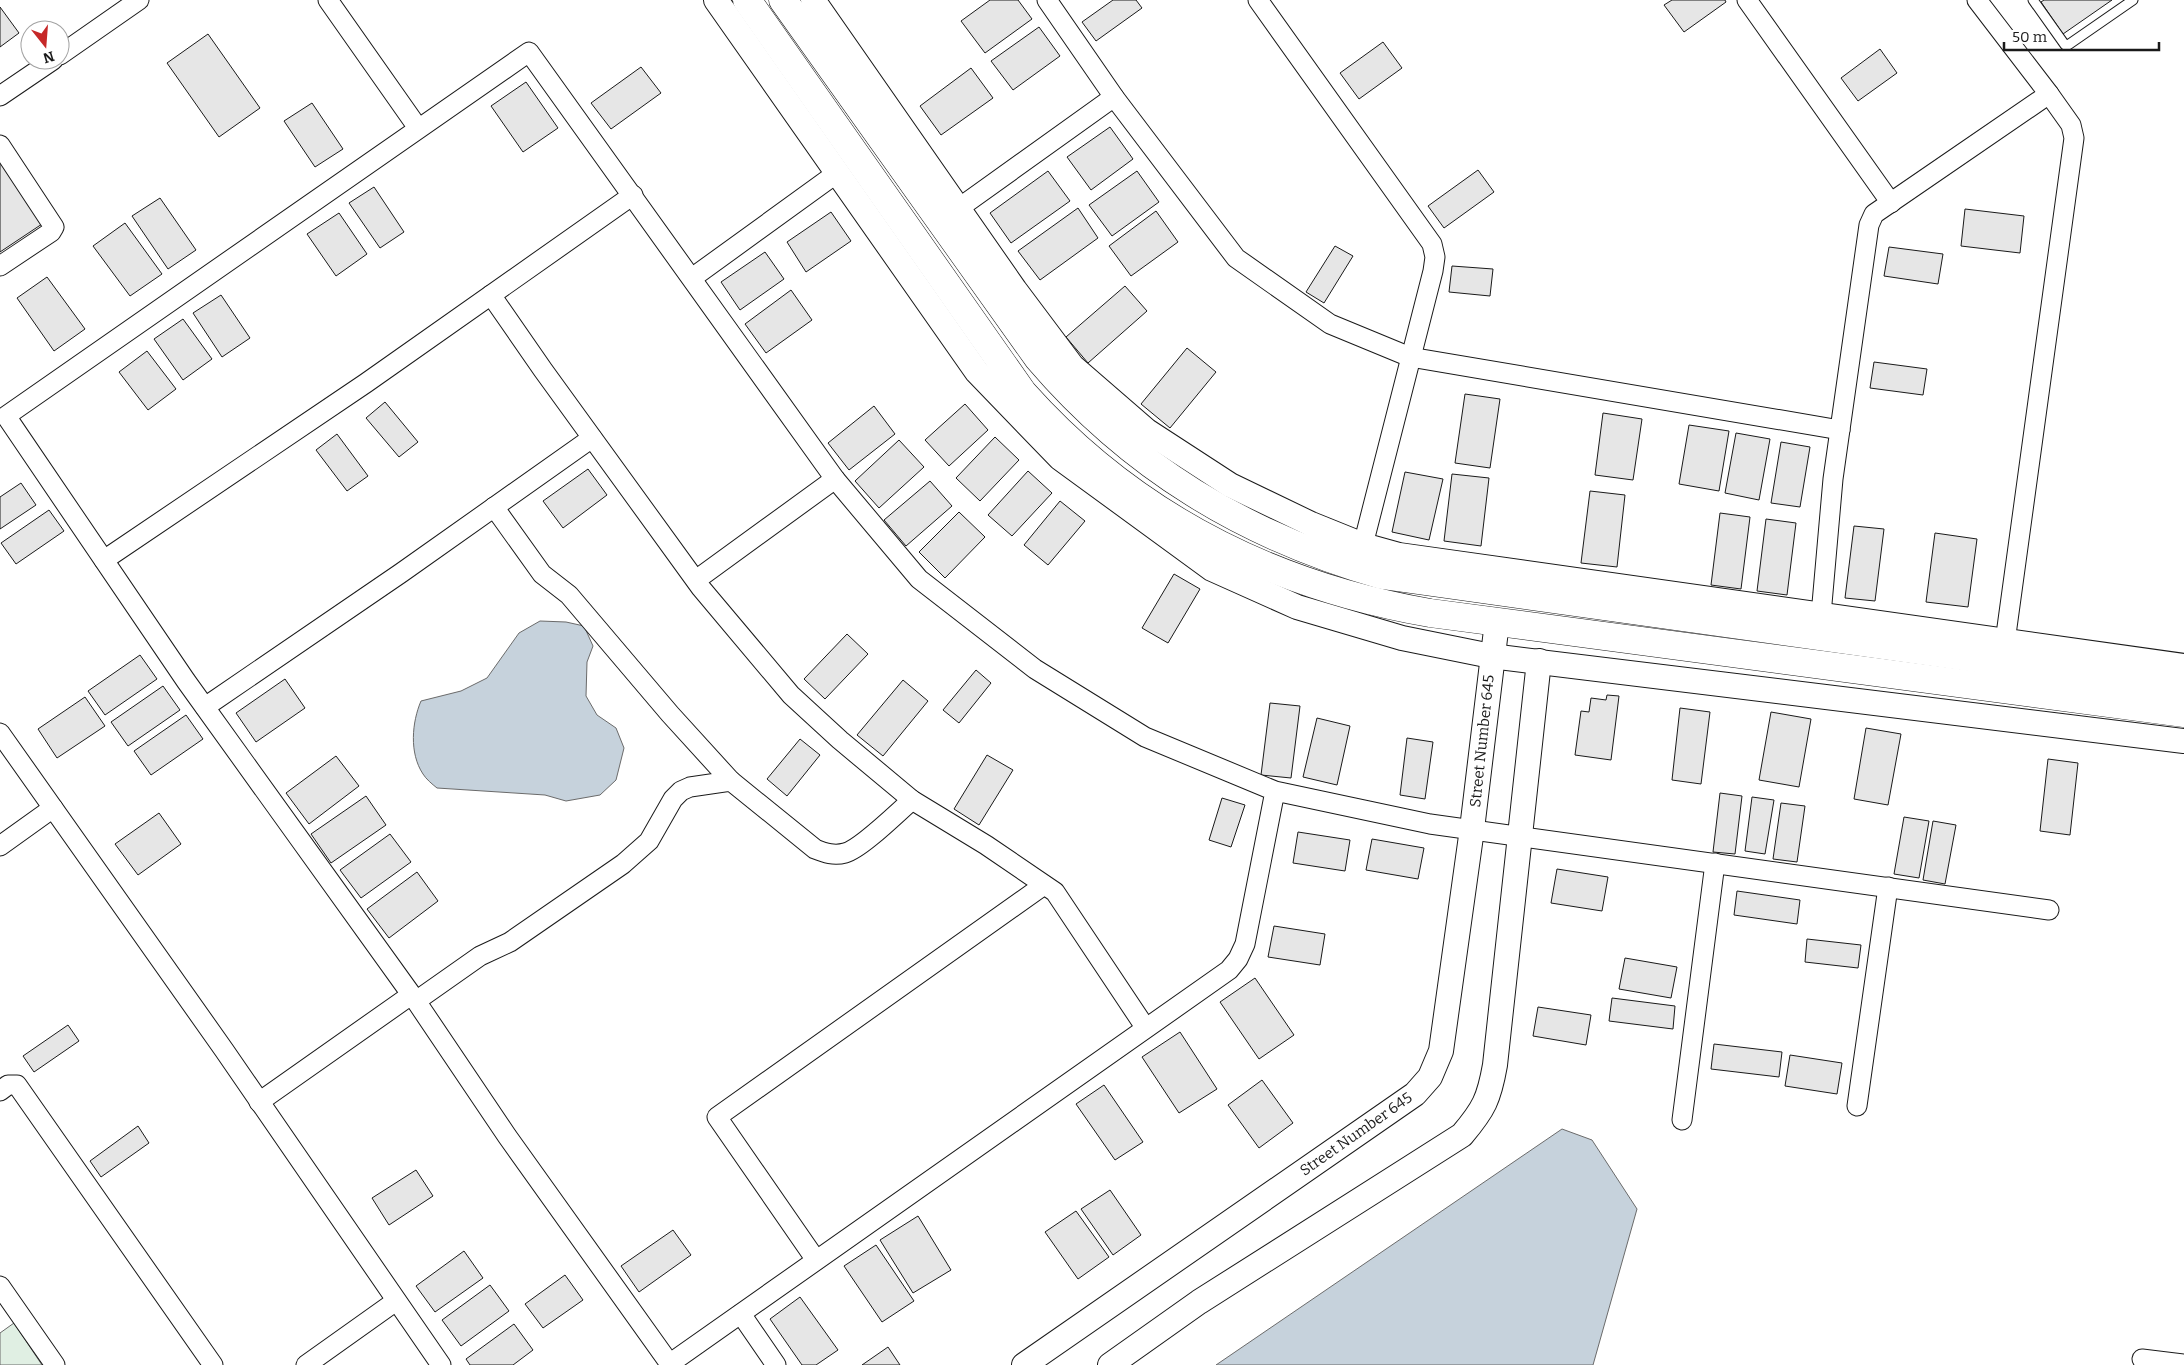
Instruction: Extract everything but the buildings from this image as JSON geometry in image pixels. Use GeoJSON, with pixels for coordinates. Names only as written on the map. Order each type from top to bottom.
{"type":"FeatureCollection","features":[{"type":"Feature","properties":{"kind":"main road"},"geometry":{"type":"LineString","coordinates":[[747,0],[1023,393],[1070,443],[1097,466],[1130,490],[1197,533],[1277,572],[1339,593],[1386,605],[1497,622],[2184,713]]}},
{"type":"Feature","properties":{"kind":"main road"},"geometry":{"type":"LineString","coordinates":[[783,0],[1038,358],[1059,384],[1141,457],[1204,501],[1246,524],[1308,551],[1382,575],[2184,687]]}},
{"type":"Feature","properties":{"kind":"street"},"geometry":{"type":"LineString","coordinates":[[70,48],[139,0]]}},
{"type":"Feature","properties":{"kind":"street"},"geometry":{"type":"LineString","coordinates":[[328,0],[418,128]]}},
{"type":"Feature","properties":{"kind":"street"},"geometry":{"type":"LineString","coordinates":[[716,0],[977,372],[1060,458],[1212,570],[1297,608],[1402,638],[1491,656],[2184,741]]}},
{"type":"Feature","properties":{"kind":"street"},"geometry":{"type":"LineString","coordinates":[[813,0],[1015,290],[1072,366],[1108,400],[1155,436],[1230,485],[1278,510],[1363,545],[1399,555],[2184,666]]}},
{"type":"Feature","properties":{"kind":"street"},"geometry":{"type":"LineString","coordinates":[[1046,0],[1114,97],[1236,258],[1330,324],[1410,357],[1840,430]]}},
{"type":"Feature","properties":{"kind":"street"},"geometry":{"type":"LineString","coordinates":[[1258,0],[1432,244],[1435,257],[1363,545]]}},
{"type":"Feature","properties":{"kind":"street"},"geometry":{"type":"LineString","coordinates":[[1746,0],[1891,203]]}},
{"type":"Feature","properties":{"kind":"street"},"geometry":{"type":"LineString","coordinates":[[1984,3],[2071,125],[2074,138],[2005,642]]}},
{"type":"Feature","properties":{"kind":"street"},"geometry":{"type":"LineString","coordinates":[[1275,791],[1245,944],[1238,959],[1229,970],[1145,1027],[672,1362],[667,1360],[507,1136],[414,998],[204,707],[6,419],[7,413],[245,251],[529,52],[835,479],[919,579],[1035,669],[1145,737],[1275,791],[1430,824],[2049,910]]}},
{"type":"Feature","properties":{"kind":"street"},"geometry":{"type":"LineString","coordinates":[[0,96],[38,70]]}},
{"type":"Feature","properties":{"kind":"street"},"geometry":{"type":"LineString","coordinates":[[1821,615],[1833,479],[1869,225],[1874,214],[2049,94]]}},
{"type":"Feature","properties":{"kind":"street"},"geometry":{"type":"LineString","coordinates":[[959,208],[1114,97]]}},
{"type":"Feature","properties":{"kind":"street"},"geometry":{"type":"LineString","coordinates":[[0,266],[52,232],[54,228],[1,148]]}},
{"type":"Feature","properties":{"kind":"street"},"geometry":{"type":"LineString","coordinates":[[692,278],[837,173]]}},
{"type":"Feature","properties":{"kind":"street"},"geometry":{"type":"LineString","coordinates":[[104,560],[358,389],[633,195]]}},
{"type":"Feature","properties":{"kind":"street"},"geometry":{"type":"LineString","coordinates":[[491,295],[592,438],[696,580],[791,695],[847,746],[912,800],[1055,892],[1145,1027]]}},
{"type":"Feature","properties":{"kind":"street"},"geometry":{"type":"LineString","coordinates":[[204,707],[494,508],[592,438]]}},
{"type":"Feature","properties":{"kind":"street"},"geometry":{"type":"LineString","coordinates":[[696,580],[835,479]]}},
{"type":"Feature","properties":{"kind":"street"},"geometry":{"type":"LineString","coordinates":[[494,508],[542,574],[569,595],[670,714],[731,781],[815,849],[830,854],[846,853],[912,800]]}},
{"type":"Feature","properties":{"kind":"street","name":"Street Number 645"},"geometry":{"type":"LineString","coordinates":[[1110,1365],[1199,1302],[1462,1135],[1481,1113],[1490,1091],[1495,1065],[1498,833],[1491,656],[1497,622]]}},
{"type":"Feature","properties":{"kind":"street","name":"Street Number 645"},"geometry":{"type":"LineString","coordinates":[[1024,1365],[1415,1094],[1430,1077],[1441,1051],[1498,833],[1539,661]]}},
{"type":"Feature","properties":{"kind":"street"},"geometry":{"type":"LineString","coordinates":[[0,733],[441,1365]]}},
{"type":"Feature","properties":{"kind":"street"},"geometry":{"type":"LineString","coordinates":[[259,1102],[414,998],[480,956],[510,942],[623,864],[649,841],[681,791],[690,787],[731,781]]}},
{"type":"Feature","properties":{"kind":"street"},"geometry":{"type":"LineString","coordinates":[[0,846],[54,808]]}},
{"type":"Feature","properties":{"kind":"street"},"geometry":{"type":"LineString","coordinates":[[1682,1120],[1715,863]]}},
{"type":"Feature","properties":{"kind":"street"},"geometry":{"type":"LineString","coordinates":[[816,1260],[717,1117],[1044,885]]}},
{"type":"Feature","properties":{"kind":"street"},"geometry":{"type":"LineString","coordinates":[[1857,1106],[1888,887]]}},
{"type":"Feature","properties":{"kind":"street"},"geometry":{"type":"LineString","coordinates":[[0,1091],[8,1086],[17,1085],[213,1365]]}},
{"type":"Feature","properties":{"kind":"street"},"geometry":{"type":"LineString","coordinates":[[0,1286],[55,1365]]}},
{"type":"Feature","properties":{"kind":"street"},"geometry":{"type":"LineString","coordinates":[[306,1365],[396,1301]]}},
{"type":"Feature","properties":{"kind":"street"},"geometry":{"type":"LineString","coordinates":[[741,1314],[776,1365]]}},
{"type":"Feature","properties":{"kind":"street"},"geometry":{"type":"LineString","coordinates":[[2142,1359],[2184,1364]]}},
{"type":"Feature","properties":{"kind":"lane"},"geometry":{"type":"LineString","coordinates":[[2033,0],[2065,45],[2068,45],[2133,0]]}},
{"type":"Feature","properties":{"kind":"green space"},"geometry":{"type":"Polygon","coordinates":[[[14,1323],[42,1365],[0,1365],[0,1333],[14,1323]]]}},
{"type":"Feature","properties":{"kind":"shaded area"},"geometry":{"type":"Polygon","coordinates":[[[540,621],[566,622],[584,626],[593,646],[587,662],[586,696],[597,715],[616,728],[624,748],[616,780],[600,795],[566,801],[545,795],[437,788],[424,776],[414,747],[414,728],[421,701],[461,691],[487,678],[519,633],[540,621]]]}},
{"type":"Feature","properties":{"kind":"shaded area"},"geometry":{"type":"Polygon","coordinates":[[[1562,1129],[1592,1140],[1637,1209],[1593,1365],[1216,1365],[1562,1129]]]}}]}
